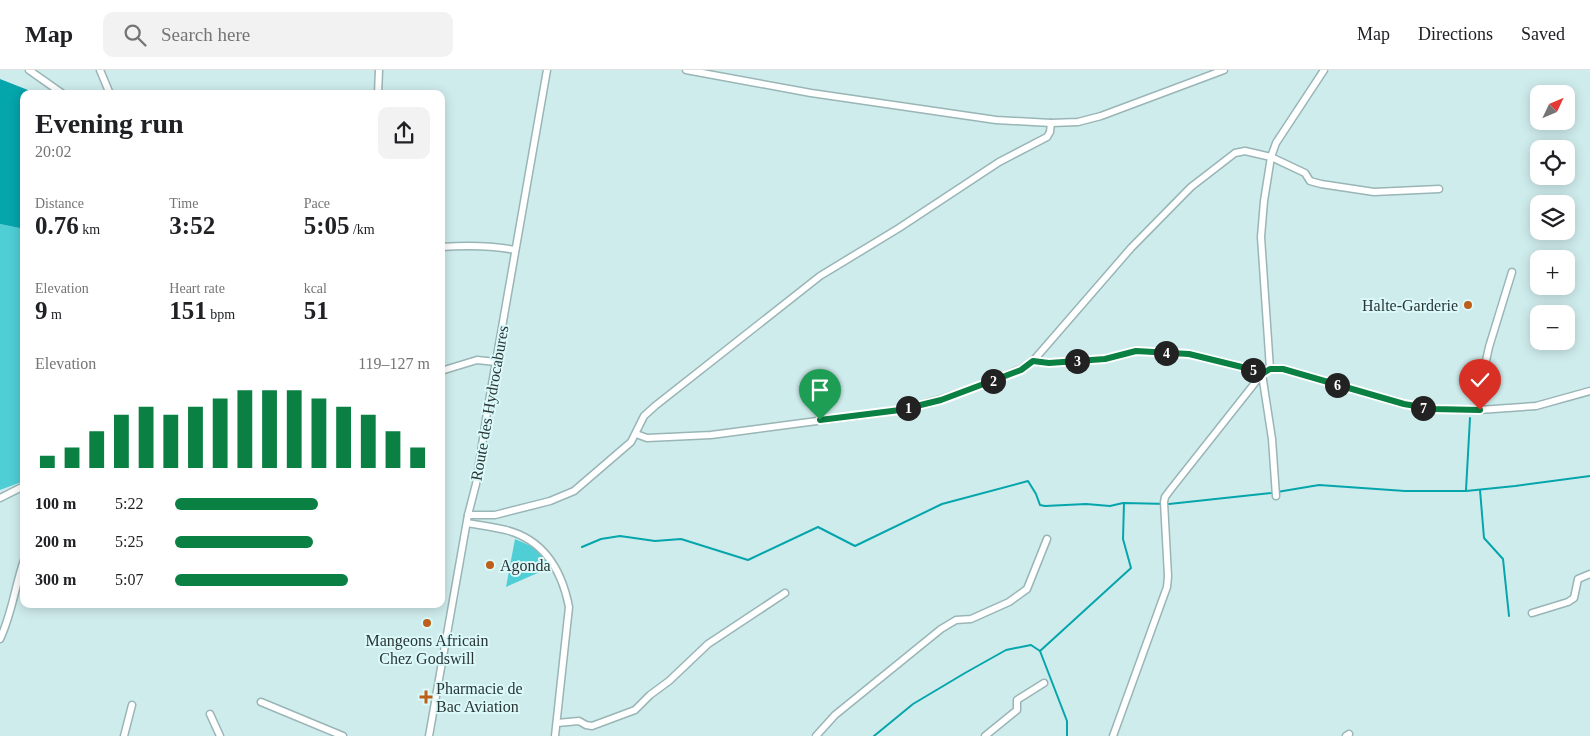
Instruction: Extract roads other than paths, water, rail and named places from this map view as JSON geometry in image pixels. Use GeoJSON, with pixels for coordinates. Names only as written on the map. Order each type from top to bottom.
{"type":"FeatureCollection","features":[{"type":"Feature","properties":{"kind":"street"},"geometry":{"type":"LineString","coordinates":[[29,70],[57,90]]}},
{"type":"Feature","properties":{"kind":"street"},"geometry":{"type":"LineString","coordinates":[[100,70],[108,90]]}},
{"type":"Feature","properties":{"kind":"street"},"geometry":{"type":"LineString","coordinates":[[378,90],[379,70]]}},
{"type":"Feature","properties":{"kind":"street","name":"Route des Hydrocabures"},"geometry":{"type":"LineString","coordinates":[[430,736],[468,519],[476,484],[547,70]]}},
{"type":"Feature","properties":{"kind":"street"},"geometry":{"type":"LineString","coordinates":[[686,70],[811,93],[986,119],[1030,123],[1078,122],[1101,116],[1224,70]]}},
{"type":"Feature","properties":{"kind":"street"},"geometry":{"type":"LineString","coordinates":[[1270,369],[1261,237],[1264,200],[1271,157],[1276,143],[1324,70]]}},
{"type":"Feature","properties":{"kind":"street"},"geometry":{"type":"LineString","coordinates":[[468,519],[495,515],[550,501],[574,491],[630,442],[644,416],[654,406],[820,276],[900,228],[999,162],[1047,137],[1050,132],[1051,123]]}},
{"type":"Feature","properties":{"kind":"street"},"geometry":{"type":"LineString","coordinates":[[636,434],[647,438],[712,434],[900,410],[941,400],[1021,370],[1033,361],[1131,248],[1191,187],[1235,153],[1245,151],[1271,157],[1305,173],[1310,181],[1321,184],[1374,192],[1439,189]]}},
{"type":"Feature","properties":{"kind":"street"},"geometry":{"type":"LineString","coordinates":[[445,247],[482,245],[516,250]]}},
{"type":"Feature","properties":{"kind":"street"},"geometry":{"type":"LineString","coordinates":[[1480,410],[1482,379],[1489,347],[1512,272]]}},
{"type":"Feature","properties":{"kind":"street"},"geometry":{"type":"LineString","coordinates":[[1033,361],[1049,363],[1105,359],[1136,351],[1189,354],[1254,370],[1262,374]]}},
{"type":"Feature","properties":{"kind":"street"},"geometry":{"type":"LineString","coordinates":[[445,370],[477,360],[496,362]]}},
{"type":"Feature","properties":{"kind":"street"},"geometry":{"type":"LineString","coordinates":[[1114,736],[1167,587],[1165,497],[1262,374],[1270,369],[1283,369],[1404,404],[1433,409],[1480,410],[1536,406],[1590,391]]}},
{"type":"Feature","properties":{"kind":"street"},"geometry":{"type":"LineString","coordinates":[[1262,374],[1272,438],[1276,493]]}},
{"type":"Feature","properties":{"kind":"street"},"geometry":{"type":"LineString","coordinates":[[0,498],[20,488]]}},
{"type":"Feature","properties":{"kind":"street"},"geometry":{"type":"LineString","coordinates":[[468,519],[508,530],[524,537],[539,547],[554,563],[565,586],[570,607],[555,736]]}},
{"type":"Feature","properties":{"kind":"street"},"geometry":{"type":"LineString","coordinates":[[816,736],[835,715],[941,629],[956,620],[971,619],[1008,602],[1027,589],[1047,539]]}},
{"type":"Feature","properties":{"kind":"street"},"geometry":{"type":"LineString","coordinates":[[0,639],[8,622],[20,571]]}},
{"type":"Feature","properties":{"kind":"street"},"geometry":{"type":"LineString","coordinates":[[1532,612],[1568,602],[1574,598],[1578,580],[1590,574]]}},
{"type":"Feature","properties":{"kind":"street"},"geometry":{"type":"LineString","coordinates":[[557,723],[579,721],[592,726],[628,714],[669,681],[708,644],[785,593]]}},
{"type":"Feature","properties":{"kind":"street"},"geometry":{"type":"LineString","coordinates":[[985,736],[1017,710],[1017,700],[1044,683]]}},
{"type":"Feature","properties":{"kind":"street"},"geometry":{"type":"LineString","coordinates":[[261,702],[343,736]]}},
{"type":"Feature","properties":{"kind":"street"},"geometry":{"type":"LineString","coordinates":[[124,736],[132,706]]}},
{"type":"Feature","properties":{"kind":"street"},"geometry":{"type":"LineString","coordinates":[[210,714],[220,736]]}},
{"type":"Feature","properties":{"kind":"waterway"},"geometry":{"type":"LineString","coordinates":[[1466,490],[1470,418]]}},
{"type":"Feature","properties":{"kind":"waterway"},"geometry":{"type":"LineString","coordinates":[[1040,651],[1131,568],[1123,539],[1124,503],[1169,504],[1271,493],[1319,485],[1405,491],[1466,491],[1590,476]]}},
{"type":"Feature","properties":{"kind":"waterway"},"geometry":{"type":"LineString","coordinates":[[582,547],[601,539],[620,536],[655,541],[681,539],[748,560],[818,527],[855,546],[942,504],[1028,481],[1040,505],[1086,504],[1110,506],[1123,503]]}},
{"type":"Feature","properties":{"kind":"waterway"},"geometry":{"type":"LineString","coordinates":[[1480,490],[1484,538],[1503,559],[1509,616]]}},
{"type":"Feature","properties":{"kind":"waterway"},"geometry":{"type":"LineString","coordinates":[[874,736],[913,704],[965,673],[1006,650],[1031,645],[1040,651],[1067,721],[1067,736]]}},
{"type":"Feature","properties":{"kind":"place","name":"Halte-Garderie"},"geometry":{"type":"Point","coordinates":[1468,305]}},
{"type":"Feature","properties":{"kind":"place","name":"Agonda"},"geometry":{"type":"Point","coordinates":[490,565]}},
{"type":"Feature","properties":{"kind":"place","name":"Mangeons Africain Chez Godswill"},"geometry":{"type":"Point","coordinates":[427,623]}},
{"type":"Feature","properties":{"kind":"place","name":"Pharmacie de Bac Aviation"},"geometry":{"type":"Point","coordinates":[426,697]}}]}
